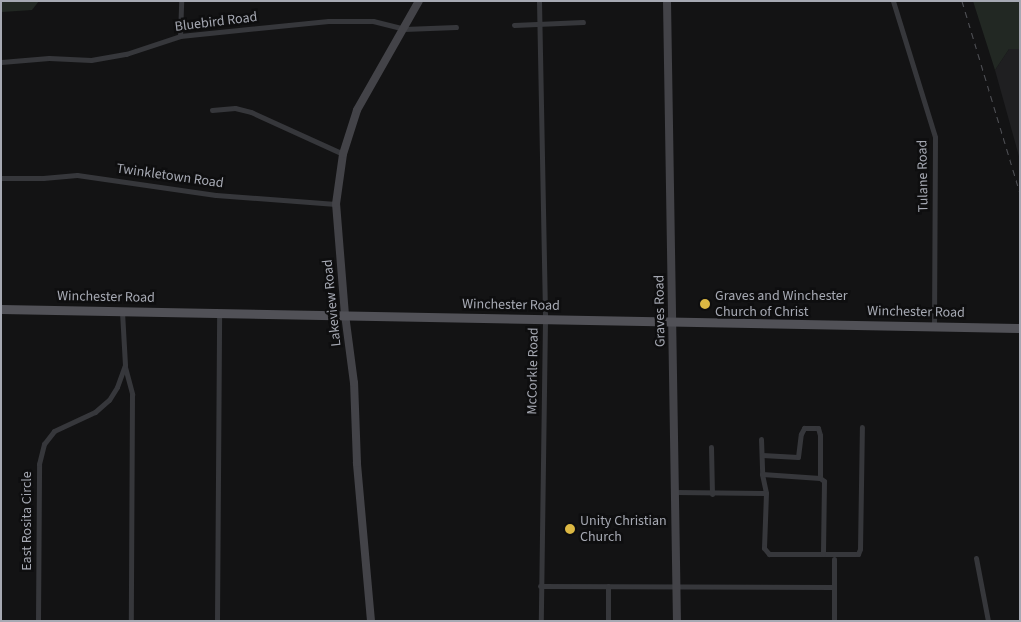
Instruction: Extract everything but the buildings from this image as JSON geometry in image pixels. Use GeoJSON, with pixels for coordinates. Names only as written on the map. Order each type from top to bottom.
{"type":"FeatureCollection","features":[{"type":"Feature","properties":{"kind":"main road","name":"Winchester Road"},"geometry":{"type":"LineString","coordinates":[[1,309],[1020,328]]}},
{"type":"Feature","properties":{"kind":"street"},"geometry":{"type":"LineString","coordinates":[[180,36],[181,1]]}},
{"type":"Feature","properties":{"kind":"street","name":"Lakeview Road"},"geometry":{"type":"LineString","coordinates":[[370,621],[357,462],[354,383],[345,314],[336,204],[343,154],[357,110],[370,84],[419,1]]}},
{"type":"Feature","properties":{"kind":"street","name":"McCorkle Road"},"geometry":{"type":"LineString","coordinates":[[539,1],[545,320],[540,621]]}},
{"type":"Feature","properties":{"kind":"street","name":"Graves Road"},"geometry":{"type":"LineString","coordinates":[[667,1],[677,621]]}},
{"type":"Feature","properties":{"kind":"street","name":"Tulane Road"},"geometry":{"type":"LineString","coordinates":[[893,1],[935,137],[934,326]]}},
{"type":"Feature","properties":{"kind":"street","name":"Bluebird Road"},"geometry":{"type":"LineString","coordinates":[[1,62],[49,58],[91,60],[126,54],[180,36],[350,19],[372,21],[404,29],[456,27]]}},
{"type":"Feature","properties":{"kind":"street"},"geometry":{"type":"LineString","coordinates":[[514,25],[583,22]]}},
{"type":"Feature","properties":{"kind":"street"},"geometry":{"type":"LineString","coordinates":[[212,110],[235,108],[252,112],[343,154]]}},
{"type":"Feature","properties":{"kind":"street","name":"Twinkletown Road"},"geometry":{"type":"LineString","coordinates":[[1,178],[43,178],[76,175],[216,195],[336,204]]}},
{"type":"Feature","properties":{"kind":"street","name":"East Rosita Circle"},"geometry":{"type":"LineString","coordinates":[[38,621],[39,464],[44,444],[54,431],[95,412],[117,388],[125,365],[122,311]]}},
{"type":"Feature","properties":{"kind":"street"},"geometry":{"type":"LineString","coordinates":[[217,621],[219,313]]}},
{"type":"Feature","properties":{"kind":"street"},"geometry":{"type":"LineString","coordinates":[[125,365],[132,394],[131,621]]}},
{"type":"Feature","properties":{"kind":"street"},"geometry":{"type":"LineString","coordinates":[[762,439],[762,474],[766,492],[764,548],[769,554],[858,554],[860,549],[862,427]]}},
{"type":"Feature","properties":{"kind":"street"},"geometry":{"type":"LineString","coordinates":[[762,455],[798,457],[801,434],[804,428],[818,428],[820,435],[820,478]]}},
{"type":"Feature","properties":{"kind":"street"},"geometry":{"type":"LineString","coordinates":[[711,447],[712,494]]}},
{"type":"Feature","properties":{"kind":"street"},"geometry":{"type":"LineString","coordinates":[[762,474],[820,478],[824,481],[823,554]]}},
{"type":"Feature","properties":{"kind":"street"},"geometry":{"type":"LineString","coordinates":[[675,492],[712,494],[766,492]]}},
{"type":"Feature","properties":{"kind":"street"},"geometry":{"type":"LineString","coordinates":[[976,558],[988,621]]}},
{"type":"Feature","properties":{"kind":"street"},"geometry":{"type":"LineString","coordinates":[[834,559],[834,621]]}},
{"type":"Feature","properties":{"kind":"street"},"geometry":{"type":"LineString","coordinates":[[540,586],[834,586]]}},
{"type":"Feature","properties":{"kind":"street"},"geometry":{"type":"LineString","coordinates":[[608,586],[608,621]]}},
{"type":"Feature","properties":{"kind":"shaded area"},"geometry":{"type":"Polygon","coordinates":[[[1,1],[39,1],[32,10],[2,12],[1,1]]]}},
{"type":"Feature","properties":{"kind":"shaded area"},"geometry":{"type":"Polygon","coordinates":[[[973,1],[1020,1],[1020,49],[1009,49],[995,70],[973,1]]]}},
{"type":"Feature","properties":{"kind":"shaded area"},"geometry":{"type":"Polygon","coordinates":[[[1009,49],[1020,49],[1020,160],[995,70],[1009,49]]]}},
{"type":"Feature","properties":{"kind":"railway"},"geometry":{"type":"LineString","coordinates":[[962,1],[1020,193]]}},
{"type":"Feature","properties":{"kind":"place","name":"Graves and Winchester Church of Christ"},"geometry":{"type":"Point","coordinates":[705,304]}},
{"type":"Feature","properties":{"kind":"place","name":"Unity Christian Church"},"geometry":{"type":"Point","coordinates":[570,529]}}]}
